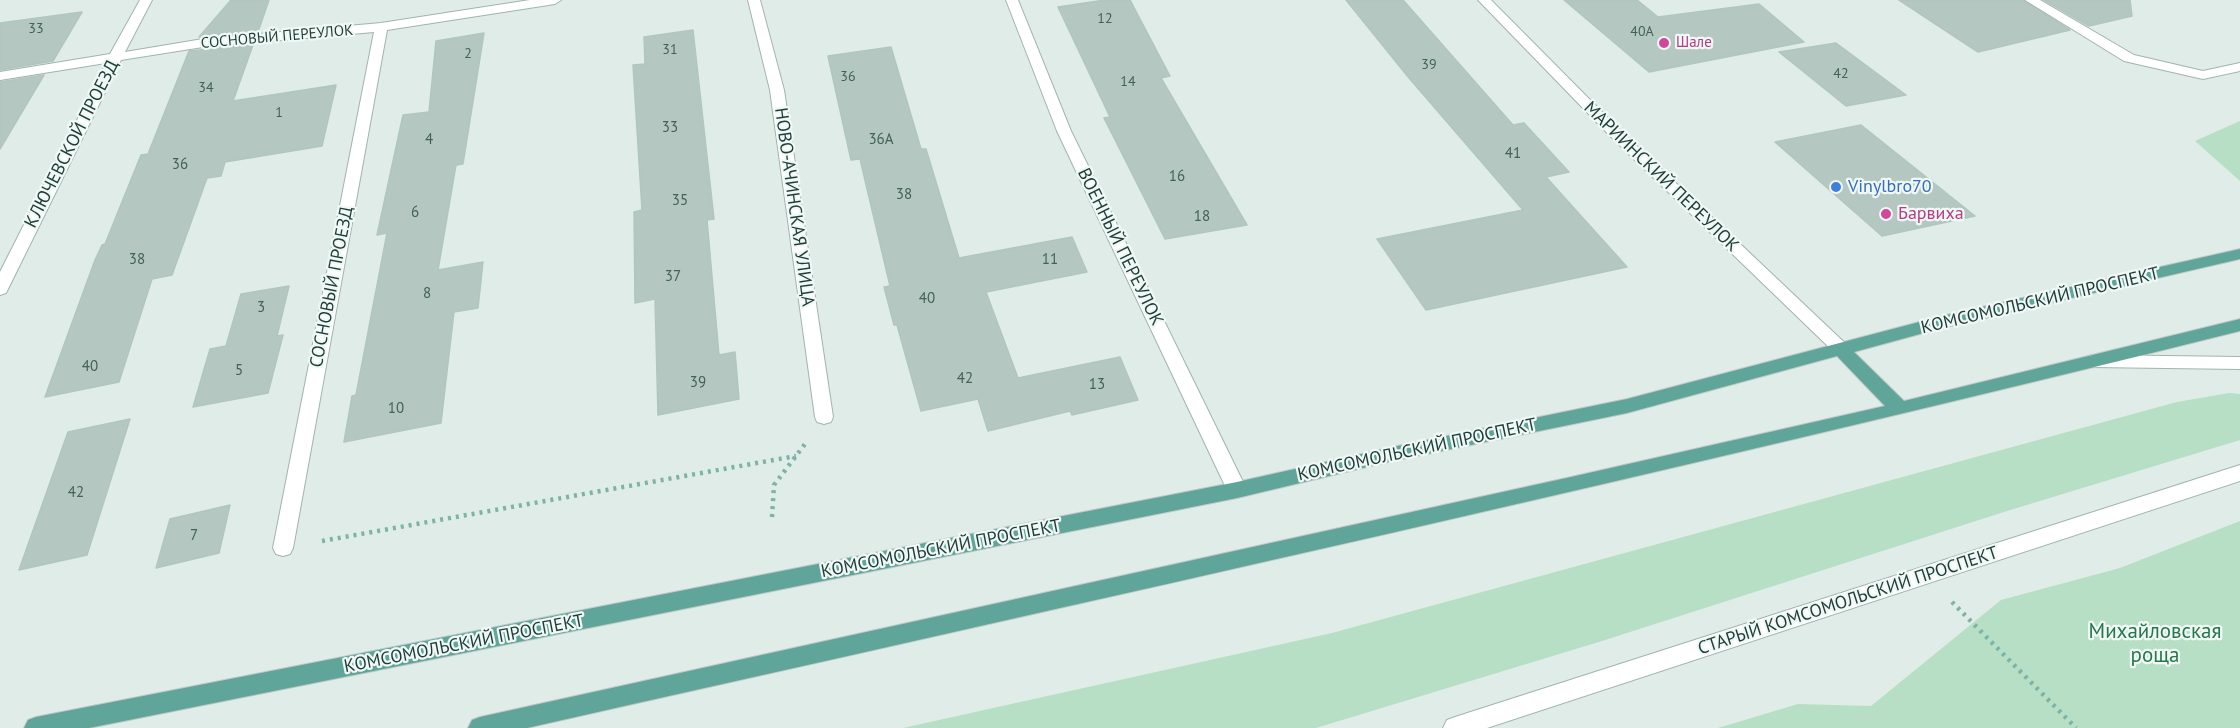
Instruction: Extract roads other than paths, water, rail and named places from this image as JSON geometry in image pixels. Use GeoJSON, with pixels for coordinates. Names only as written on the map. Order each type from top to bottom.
{"type":"FeatureCollection","features":[{"type":"Feature","properties":{"kind":"main road","name":"КОМСОМОЛЬСКИЙ ПРОСПЕКТ"},"geometry":{"type":"LineString","coordinates":[[36,728],[1237,490],[1388,455],[1627,406],[1942,322],[2240,254]]}},
{"type":"Feature","properties":{"kind":"main road"},"geometry":{"type":"LineString","coordinates":[[480,728],[1571,485],[1900,409],[2240,325]]}},
{"type":"Feature","properties":{"kind":"main road"},"geometry":{"type":"LineString","coordinates":[[1842,350],[1900,409]]}},
{"type":"Feature","properties":{"kind":"street","name":"КЛЮЧЕВСКОЙ ПРОЕЗД"},"geometry":{"type":"LineString","coordinates":[[0,289],[146,0]]}},
{"type":"Feature","properties":{"kind":"street","name":"СОСНОВЫЙ ПЕРЕУЛОК"},"geometry":{"type":"LineString","coordinates":[[0,76],[203,43],[381,27],[555,0]]}},
{"type":"Feature","properties":{"kind":"street","name":"НОВО-АЧИНСКАЯ УЛИЦА"},"geometry":{"type":"LineString","coordinates":[[754,0],[777,90],[824,417]]}},
{"type":"Feature","properties":{"kind":"street","name":"ВОЕННЫЙ ПЕРЕУЛОК"},"geometry":{"type":"LineString","coordinates":[[1012,0],[1064,131],[1237,490]]}},
{"type":"Feature","properties":{"kind":"street","name":"МАРИИНСКИЙ ПЕРЕУЛОК"},"geometry":{"type":"LineString","coordinates":[[1484,0],[1615,134],[1842,350]]}},
{"type":"Feature","properties":{"kind":"street"},"geometry":{"type":"LineString","coordinates":[[2031,0],[2129,58],[2202,75],[2240,67]]}},
{"type":"Feature","properties":{"kind":"street","name":"СОСНОВЫЙ ПРОЕЗД"},"geometry":{"type":"LineString","coordinates":[[283,548],[381,27]]}},
{"type":"Feature","properties":{"kind":"street"},"geometry":{"type":"LineString","coordinates":[[2090,361],[2240,363]]}},
{"type":"Feature","properties":{"kind":"street","name":"СТАРЫЙ КОМСОМОЛЬСКИЙ ПРОСПЕКТ"},"geometry":{"type":"LineString","coordinates":[[1455,728],[2240,472]]}},
{"type":"Feature","properties":{"kind":"place","name":"Шале"},"geometry":{"type":"Point","coordinates":[1664,43]}},
{"type":"Feature","properties":{"kind":"place","name":"Vinylbro70"},"geometry":{"type":"Point","coordinates":[1836,187]}},
{"type":"Feature","properties":{"kind":"place","name":"Барвиха"},"geometry":{"type":"Point","coordinates":[1886,214]}},
{"type":"Feature","properties":{"kind":"park label","name":"Михайловская роща"},"geometry":{"type":"Point","coordinates":[2155,644]}}]}
